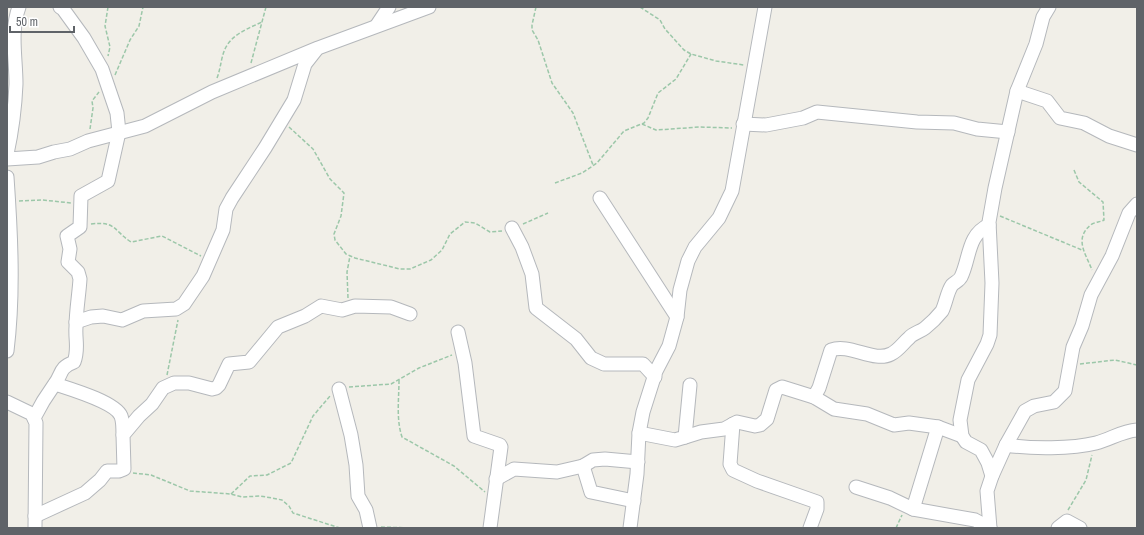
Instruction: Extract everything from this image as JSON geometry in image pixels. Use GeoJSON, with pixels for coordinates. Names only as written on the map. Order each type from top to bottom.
{"type":"FeatureCollection","features":[{"type":"Feature","properties":{"kind":"street"},"geometry":{"type":"LineString","coordinates":[[7,154],[14,124],[16,83],[10,36],[20,7]]}},
{"type":"Feature","properties":{"kind":"street"},"geometry":{"type":"LineString","coordinates":[[34,418],[44,398],[55,384],[63,367],[74,362],[76,356],[78,346],[76,322],[80,280],[78,272],[68,262],[70,249],[67,236],[81,225],[81,196],[108,181],[119,132],[117,113],[102,69],[84,38],[60,7]]}},
{"type":"Feature","properties":{"kind":"street"},"geometry":{"type":"LineString","coordinates":[[377,25],[389,7]]}},
{"type":"Feature","properties":{"kind":"street"},"geometry":{"type":"LineString","coordinates":[[7,159],[38,158],[54,152],[70,149],[88,141],[145,126],[212,92],[318,48],[429,7]]}},
{"type":"Feature","properties":{"kind":"street"},"geometry":{"type":"LineString","coordinates":[[630,528],[638,462],[639,433],[643,412],[655,377],[669,346],[677,316],[680,290],[688,261],[695,247],[719,218],[732,191],[765,7]]}},
{"type":"Feature","properties":{"kind":"street"},"geometry":{"type":"LineString","coordinates":[[992,476],[988,463],[981,450],[966,442],[962,436],[960,420],[968,380],[987,344],[990,335],[992,283],[990,219],[1017,90],[1049,7]]}},
{"type":"Feature","properties":{"kind":"street"},"geometry":{"type":"LineString","coordinates":[[76,322],[91,317],[103,316],[122,320],[143,311],[180,308],[203,276],[223,230],[226,209],[294,100],[305,64],[318,48]]}},
{"type":"Feature","properties":{"kind":"street"},"geometry":{"type":"LineString","coordinates":[[1017,90],[1047,101],[1060,118],[1084,123],[1109,136],[1137,145]]}},
{"type":"Feature","properties":{"kind":"street"},"geometry":{"type":"LineString","coordinates":[[743,126],[766,125],[804,118],[817,112],[917,122],[954,123],[977,129],[1008,132]]}},
{"type":"Feature","properties":{"kind":"street"},"geometry":{"type":"LineString","coordinates":[[7,177],[11,321],[7,351]]}},
{"type":"Feature","properties":{"kind":"street"},"geometry":{"type":"LineString","coordinates":[[600,198],[677,316]]}},
{"type":"Feature","properties":{"kind":"street"},"geometry":{"type":"LineString","coordinates":[[990,528],[987,491],[1006,445],[1028,408],[1051,403],[1061,397],[1065,391],[1074,347],[1082,326],[1090,295],[1112,256],[1129,213],[1137,204]]}},
{"type":"Feature","properties":{"kind":"street"},"geometry":{"type":"LineString","coordinates":[[814,397],[819,388],[833,349],[848,350],[884,357],[899,349],[910,337],[925,328],[941,312],[951,286],[960,278],[974,238],[979,230],[990,219]]}},
{"type":"Feature","properties":{"kind":"street"},"geometry":{"type":"LineString","coordinates":[[512,228],[522,247],[532,274],[536,308],[576,339],[591,358],[604,364],[644,364],[655,377]]}},
{"type":"Feature","properties":{"kind":"street"},"geometry":{"type":"LineString","coordinates":[[123,435],[139,416],[152,404],[163,388],[174,383],[189,383],[216,388],[219,385],[229,364],[251,361],[278,327],[305,316],[321,306],[338,310],[363,306],[391,307],[410,314]]}},
{"type":"Feature","properties":{"kind":"street"},"geometry":{"type":"LineString","coordinates":[[458,332],[465,363],[474,436],[500,445],[501,447],[490,528]]}},
{"type":"Feature","properties":{"kind":"street"},"geometry":{"type":"LineString","coordinates":[[35,522],[85,493],[100,480],[107,471],[122,470],[124,466],[122,417],[118,412],[91,396],[55,384]]}},
{"type":"Feature","properties":{"kind":"street"},"geometry":{"type":"LineString","coordinates":[[685,437],[690,385]]}},
{"type":"Feature","properties":{"kind":"street"},"geometry":{"type":"LineString","coordinates":[[639,433],[675,440],[701,432],[724,429],[732,424],[740,422],[755,426],[763,423],[767,419],[776,390],[780,388],[814,397],[834,409],[867,414],[894,425],[909,423],[938,427],[962,436]]}},
{"type":"Feature","properties":{"kind":"street"},"geometry":{"type":"LineString","coordinates":[[339,389],[351,434],[356,465],[358,496],[366,510],[370,528]]}},
{"type":"Feature","properties":{"kind":"street"},"geometry":{"type":"LineString","coordinates":[[7,403],[26,410],[32,414],[36,423],[35,522]]}},
{"type":"Feature","properties":{"kind":"street"},"geometry":{"type":"LineString","coordinates":[[732,424],[731,467],[733,470],[757,481],[817,502],[817,509],[810,528]]}},
{"type":"Feature","properties":{"kind":"street"},"geometry":{"type":"LineString","coordinates":[[909,507],[938,427]]}},
{"type":"Feature","properties":{"kind":"street"},"geometry":{"type":"LineString","coordinates":[[1006,445],[1029,448],[1094,443],[1121,432],[1137,430]]}},
{"type":"Feature","properties":{"kind":"street"},"geometry":{"type":"LineString","coordinates":[[496,479],[514,469],[557,472],[583,466],[593,460],[605,459],[638,462]]}},
{"type":"Feature","properties":{"kind":"street"},"geometry":{"type":"LineString","coordinates":[[583,466],[591,492],[634,501]]}},
{"type":"Feature","properties":{"kind":"street"},"geometry":{"type":"LineString","coordinates":[[856,487],[890,498],[909,507],[975,520],[990,528]]}},
{"type":"Feature","properties":{"kind":"street"},"geometry":{"type":"LineString","coordinates":[[1061,525],[1073,523],[1080,528]]}},
{"type":"Feature","properties":{"kind":"path"},"geometry":{"type":"LineString","coordinates":[[102,69],[108,57],[110,47],[104,26],[108,7]]}},
{"type":"Feature","properties":{"kind":"path"},"geometry":{"type":"LineString","coordinates":[[88,141],[92,99],[117,72],[130,40],[139,26],[143,7]]}},
{"type":"Feature","properties":{"kind":"path"},"geometry":{"type":"LineString","coordinates":[[248,78],[266,7]]}},
{"type":"Feature","properties":{"kind":"path"},"geometry":{"type":"LineString","coordinates":[[536,7],[532,30],[538,40],[552,83],[573,113],[593,165]]}},
{"type":"Feature","properties":{"kind":"path"},"geometry":{"type":"LineString","coordinates":[[640,7],[660,20],[665,29],[684,50],[691,54],[716,61],[755,67]]}},
{"type":"Feature","properties":{"kind":"path"},"geometry":{"type":"LineString","coordinates":[[212,92],[226,47],[245,30],[262,22]]}},
{"type":"Feature","properties":{"kind":"path"},"geometry":{"type":"LineString","coordinates":[[555,183],[582,173],[598,163],[624,131],[642,124],[648,118],[658,93],[676,79],[691,54]]}},
{"type":"Feature","properties":{"kind":"path"},"geometry":{"type":"LineString","coordinates":[[281,121],[313,149],[330,179],[344,193],[341,216],[334,234],[335,240],[340,248],[350,256],[400,269],[410,269],[431,260],[442,250],[450,234],[465,222],[475,223],[490,232],[512,228],[548,213]]}},
{"type":"Feature","properties":{"kind":"path"},"geometry":{"type":"LineString","coordinates":[[642,124],[656,130],[743,126]]}},
{"type":"Feature","properties":{"kind":"path"},"geometry":{"type":"LineString","coordinates":[[1074,170],[1079,182],[1103,202],[1104,220],[1091,225],[1084,235],[1082,250],[1097,281]]}},
{"type":"Feature","properties":{"kind":"path"},"geometry":{"type":"LineString","coordinates":[[8,202],[43,200],[80,204]]}},
{"type":"Feature","properties":{"kind":"path"},"geometry":{"type":"LineString","coordinates":[[990,219],[1027,226],[1044,235],[1059,239],[1068,245],[1082,250]]}},
{"type":"Feature","properties":{"kind":"path"},"geometry":{"type":"LineString","coordinates":[[81,225],[102,223],[114,226],[131,242],[162,236],[169,238],[210,260]]}},
{"type":"Feature","properties":{"kind":"path"},"geometry":{"type":"LineString","coordinates":[[348,308],[347,272],[350,256]]}},
{"type":"Feature","properties":{"kind":"path"},"geometry":{"type":"LineString","coordinates":[[163,388],[170,367],[180,308]]}},
{"type":"Feature","properties":{"kind":"path"},"geometry":{"type":"LineString","coordinates":[[1070,366],[1116,360],[1137,365]]}},
{"type":"Feature","properties":{"kind":"path"},"geometry":{"type":"LineString","coordinates":[[399,380],[398,425],[402,437],[454,466],[494,500]]}},
{"type":"Feature","properties":{"kind":"path"},"geometry":{"type":"LineString","coordinates":[[1061,525],[1086,480],[1094,443]]}},
{"type":"Feature","properties":{"kind":"path"},"geometry":{"type":"LineString","coordinates":[[122,470],[151,475],[190,491],[231,494],[242,498],[260,496],[277,499],[289,506],[290,511],[293,513],[340,528]]}},
{"type":"Feature","properties":{"kind":"path"},"geometry":{"type":"LineString","coordinates":[[896,528],[909,507]]}},
{"type":"Feature","properties":{"kind":"path"},"geometry":{"type":"LineString","coordinates":[[370,528],[411,528]]}}]}
